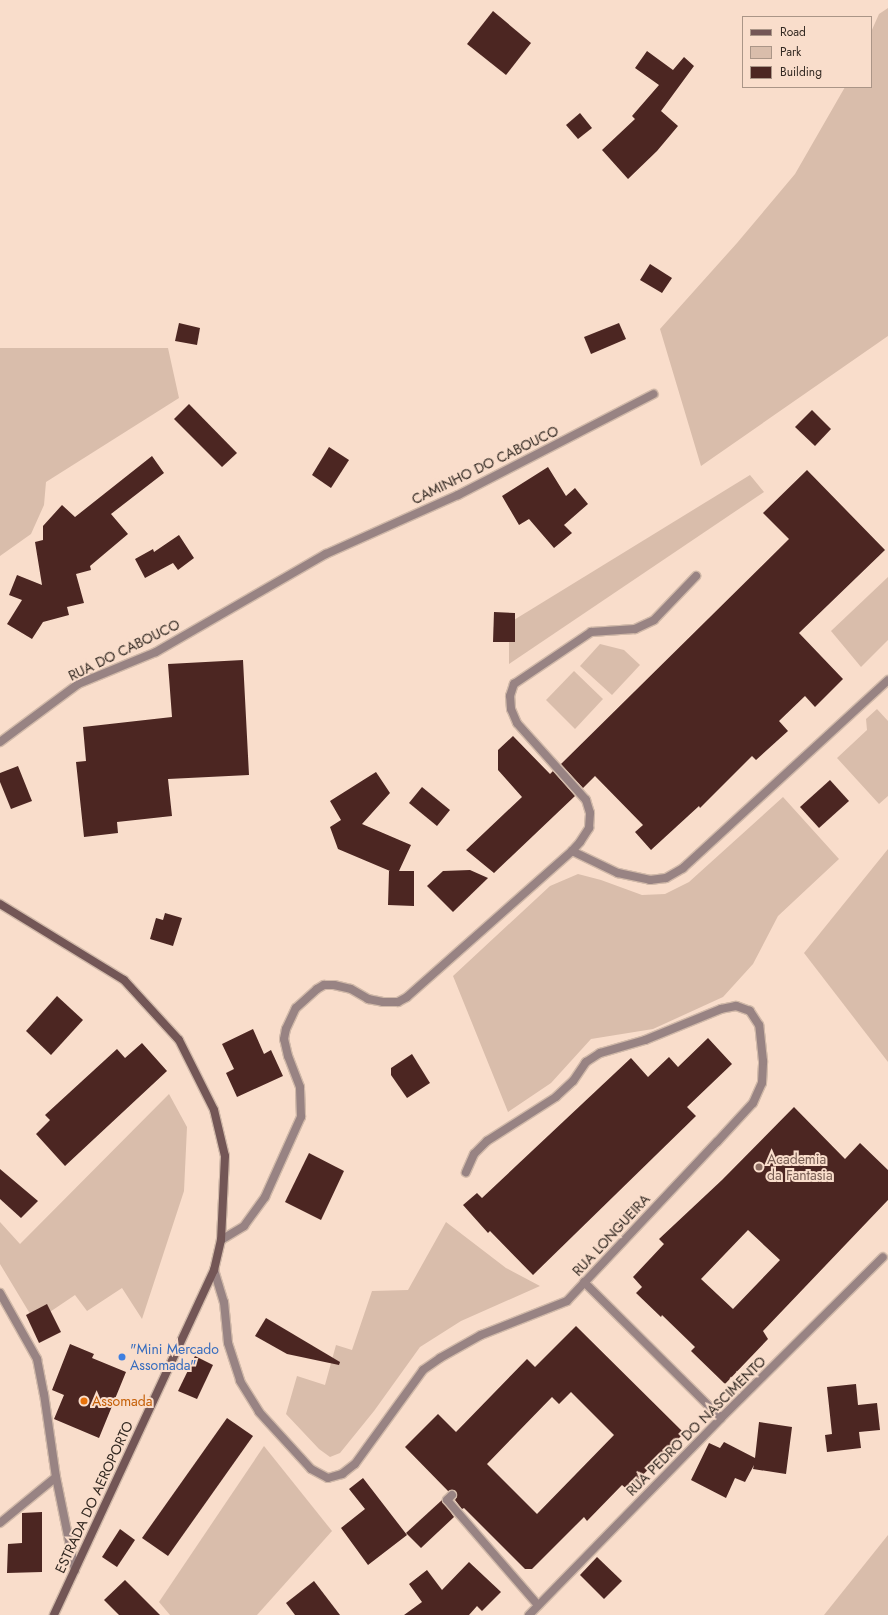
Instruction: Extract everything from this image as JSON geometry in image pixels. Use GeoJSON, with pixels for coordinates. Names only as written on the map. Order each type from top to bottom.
{"type":"FeatureCollection","features":[{"type":"Feature","properties":{"kind":"main road","name":"ESTRADA DO AEROPORTO"},"geometry":{"type":"LineString","coordinates":[[0,904],[124,980],[178,1040],[214,1110],[225,1156],[221,1240],[214,1270],[54,1615]]}},
{"type":"Feature","properties":{"kind":"street","name":"CAMINHO DO CABOUCO"},"geometry":{"type":"LineString","coordinates":[[326,554],[458,495],[654,394]]}},
{"type":"Feature","properties":{"kind":"street","name":"RUA DO CABOUCO"},"geometry":{"type":"LineString","coordinates":[[0,742],[78,684],[156,652],[326,554]]}},
{"type":"Feature","properties":{"kind":"street"},"geometry":{"type":"LineString","coordinates":[[221,1240],[244,1226],[265,1197],[301,1117],[300,1087],[288,1056],[284,1039],[286,1029],[296,1008],[316,989],[324,985],[334,985],[351,989],[368,998],[383,1002],[398,1002],[407,997],[572,851],[589,828],[590,813],[586,800],[517,723],[510,709],[510,696],[514,684],[591,632],[635,629],[654,620],[696,576]]}},
{"type":"Feature","properties":{"kind":"street"},"geometry":{"type":"LineString","coordinates":[[572,851],[618,873],[650,880],[666,878],[683,868],[888,680]]}},
{"type":"Feature","properties":{"kind":"street","name":"RUA LONGUEIRA"},"geometry":{"type":"LineString","coordinates":[[214,1270],[224,1302],[228,1343],[240,1381],[259,1412],[311,1469],[328,1478],[342,1474],[355,1464],[423,1370],[440,1358],[481,1335],[567,1301],[753,1103],[762,1083],[763,1061],[759,1025],[750,1011],[736,1006],[721,1009],[645,1040],[600,1053],[586,1062],[573,1081],[556,1097],[487,1141],[474,1154],[466,1172]]}},
{"type":"Feature","properties":{"kind":"street","name":"RUA PEDRO DO NASCIMENTO"},"geometry":{"type":"LineString","coordinates":[[529,1615],[721,1418],[883,1257]]}},
{"type":"Feature","properties":{"kind":"street"},"geometry":{"type":"LineString","coordinates":[[584,1282],[721,1418]]}},
{"type":"Feature","properties":{"kind":"street"},"geometry":{"type":"LineString","coordinates":[[0,1293],[37,1359],[44,1394],[56,1476],[75,1570]]}},
{"type":"Feature","properties":{"kind":"street"},"geometry":{"type":"LineString","coordinates":[[0,1523],[56,1476]]}},
{"type":"Feature","properties":{"kind":"street"},"geometry":{"type":"LineString","coordinates":[[452,1495],[447,1500],[538,1605]]}},
{"type":"Feature","properties":{"kind":"street"},"geometry":{"type":"LineString","coordinates":[[58,1605],[61,1615]]}},
{"type":"Feature","properties":{"kind":"green space"},"geometry":{"type":"Polygon","coordinates":[[[888,8],[888,336],[701,466],[660,329],[737,243],[795,174],[844,88],[872,88],[872,30],[879,14],[888,8]]]}},
{"type":"Feature","properties":{"kind":"green space"},"geometry":{"type":"Polygon","coordinates":[[[0,348],[168,348],[179,398],[46,482],[44,505],[31,534],[0,556],[0,348]]]}},
{"type":"Feature","properties":{"kind":"green space"},"geometry":{"type":"Polygon","coordinates":[[[750,475],[764,492],[509,664],[509,623],[750,475]]]}},
{"type":"Feature","properties":{"kind":"green space"},"geometry":{"type":"Polygon","coordinates":[[[888,577],[888,640],[861,667],[831,631],[888,577]]]}},
{"type":"Feature","properties":{"kind":"green space"},"geometry":{"type":"Polygon","coordinates":[[[600,644],[624,650],[640,665],[612,695],[580,666],[600,644]]]}},
{"type":"Feature","properties":{"kind":"green space"},"geometry":{"type":"Polygon","coordinates":[[[574,671],[603,699],[575,729],[546,700],[574,671]]]}},
{"type":"Feature","properties":{"kind":"green space"},"geometry":{"type":"Polygon","coordinates":[[[877,709],[888,721],[888,796],[879,804],[837,758],[867,730],[866,719],[877,709]]]}},
{"type":"Feature","properties":{"kind":"green space"},"geometry":{"type":"Polygon","coordinates":[[[783,797],[839,859],[778,916],[753,964],[723,997],[653,1029],[591,1039],[551,1083],[508,1112],[453,976],[550,886],[578,874],[601,880],[642,895],[665,894],[689,882],[783,797]]]}},
{"type":"Feature","properties":{"kind":"green space"},"geometry":{"type":"Polygon","coordinates":[[[888,849],[888,1062],[804,953],[888,849]]]}},
{"type":"Feature","properties":{"kind":"green space"},"geometry":{"type":"Polygon","coordinates":[[[169,1094],[187,1127],[184,1191],[142,1319],[122,1288],[87,1311],[75,1295],[35,1322],[0,1264],[0,1222],[20,1244],[169,1094]]]}},
{"type":"Feature","properties":{"kind":"green space"},"geometry":{"type":"Polygon","coordinates":[[[446,1222],[506,1268],[540,1286],[461,1321],[420,1347],[374,1411],[340,1453],[330,1457],[319,1449],[286,1414],[297,1376],[325,1385],[336,1345],[352,1350],[372,1291],[408,1290],[446,1222]]]}},
{"type":"Feature","properties":{"kind":"green space"},"geometry":{"type":"Polygon","coordinates":[[[264,1446],[332,1531],[257,1615],[170,1615],[159,1602],[264,1446]]]}},
{"type":"Feature","properties":{"kind":"green space"},"geometry":{"type":"Polygon","coordinates":[[[888,1535],[888,1615],[824,1615],[888,1535]]]}},
{"type":"Feature","properties":{"kind":"building"},"geometry":{"type":"Polygon","coordinates":[[[493,11],[531,43],[506,75],[467,44],[493,11]]]}},
{"type":"Feature","properties":{"kind":"building"},"geometry":{"type":"Polygon","coordinates":[[[647,51],[673,70],[684,57],[694,66],[661,111],[678,126],[657,151],[628,179],[602,150],[635,119],[632,116],[659,85],[635,68],[647,51]]]}},
{"type":"Feature","properties":{"kind":"building"},"geometry":{"type":"Polygon","coordinates":[[[580,113],[592,128],[578,139],[566,125],[580,113]]]}},
{"type":"Feature","properties":{"kind":"building"},"geometry":{"type":"Polygon","coordinates":[[[650,264],[672,278],[662,293],[640,280],[650,264]]]}},
{"type":"Feature","properties":{"kind":"building"},"geometry":{"type":"Polygon","coordinates":[[[179,323],[200,328],[197,345],[175,341],[179,323]]]}},
{"type":"Feature","properties":{"kind":"building"},"geometry":{"type":"Polygon","coordinates":[[[619,323],[626,339],[591,354],[584,337],[619,323]]]}},
{"type":"Feature","properties":{"kind":"building"},"geometry":{"type":"Polygon","coordinates":[[[189,404],[237,453],[222,467],[174,419],[189,404]]]}},
{"type":"Feature","properties":{"kind":"building"},"geometry":{"type":"Polygon","coordinates":[[[812,410],[831,429],[815,446],[795,427],[812,410]]]}},
{"type":"Feature","properties":{"kind":"building"},"geometry":{"type":"Polygon","coordinates":[[[329,447],[349,460],[331,488],[312,475],[329,447]]]}},
{"type":"Feature","properties":{"kind":"building"},"geometry":{"type":"Polygon","coordinates":[[[152,456],[164,473],[111,514],[128,534],[90,566],[91,570],[76,574],[84,603],[67,607],[69,615],[43,622],[32,639],[7,624],[22,600],[9,595],[17,575],[42,585],[35,542],[43,540],[43,526],[62,505],[75,517],[152,456]]]}},
{"type":"Feature","properties":{"kind":"building"},"geometry":{"type":"Polygon","coordinates":[[[548,467],[566,496],[575,488],[588,504],[564,525],[572,533],[554,548],[529,519],[519,525],[502,496],[548,467]]]}},
{"type":"Feature","properties":{"kind":"building"},"geometry":{"type":"Polygon","coordinates":[[[807,470],[885,550],[799,633],[843,679],[815,707],[805,696],[779,721],[788,731],[756,760],[752,756],[700,808],[699,806],[651,850],[635,832],[643,825],[595,776],[583,788],[561,764],[789,539],[763,513],[807,470]]]}},
{"type":"Feature","properties":{"kind":"building"},"geometry":{"type":"Polygon","coordinates":[[[179,535],[194,558],[178,570],[173,563],[145,578],[135,559],[153,549],[154,552],[179,535]]]}},
{"type":"Feature","properties":{"kind":"building"},"geometry":{"type":"Polygon","coordinates":[[[494,612],[515,613],[515,642],[493,642],[494,612]]]}},
{"type":"Feature","properties":{"kind":"building"},"geometry":{"type":"Polygon","coordinates":[[[243,660],[249,775],[168,779],[172,816],[117,822],[118,833],[84,837],[76,762],[86,761],[83,727],[172,717],[168,664],[243,660]]]}},
{"type":"Feature","properties":{"kind":"building"},"geometry":{"type":"Polygon","coordinates":[[[513,736],[550,774],[553,771],[575,796],[494,873],[466,850],[522,797],[498,770],[498,750],[513,736]]]}},
{"type":"Feature","properties":{"kind":"building"},"geometry":{"type":"Polygon","coordinates":[[[18,766],[32,801],[11,809],[0,782],[0,773],[18,766]]]}},
{"type":"Feature","properties":{"kind":"building"},"geometry":{"type":"Polygon","coordinates":[[[376,772],[390,793],[362,824],[411,845],[399,871],[414,871],[414,906],[388,905],[390,871],[338,849],[330,827],[341,820],[330,801],[376,772]]]}},
{"type":"Feature","properties":{"kind":"building"},"geometry":{"type":"Polygon","coordinates":[[[830,780],[849,801],[819,828],[800,807],[830,780]]]}},
{"type":"Feature","properties":{"kind":"building"},"geometry":{"type":"Polygon","coordinates":[[[422,787],[450,810],[437,826],[409,803],[422,787]]]}},
{"type":"Feature","properties":{"kind":"building"},"geometry":{"type":"Polygon","coordinates":[[[470,870],[488,878],[453,912],[427,886],[443,871],[470,870]]]}},
{"type":"Feature","properties":{"kind":"building"},"geometry":{"type":"Polygon","coordinates":[[[165,913],[182,918],[173,946],[150,939],[156,918],[163,920],[165,913]]]}},
{"type":"Feature","properties":{"kind":"building"},"geometry":{"type":"Polygon","coordinates":[[[57,996],[83,1020],[51,1055],[26,1031],[57,996]]]}},
{"type":"Feature","properties":{"kind":"building"},"geometry":{"type":"Polygon","coordinates":[[[253,1029],[264,1054],[271,1050],[283,1076],[237,1097],[226,1073],[234,1069],[222,1044],[253,1029]]]}},
{"type":"Feature","properties":{"kind":"building"},"geometry":{"type":"Polygon","coordinates":[[[708,1038],[732,1064],[687,1107],[696,1116],[533,1275],[490,1231],[488,1233],[463,1205],[477,1193],[482,1198],[631,1058],[648,1077],[669,1057],[678,1067],[708,1038]]]}},
{"type":"Feature","properties":{"kind":"building"},"geometry":{"type":"Polygon","coordinates":[[[142,1043],[167,1071],[65,1166],[36,1134],[50,1120],[45,1115],[117,1049],[125,1058],[142,1043]]]}},
{"type":"Feature","properties":{"kind":"building"},"geometry":{"type":"Polygon","coordinates":[[[412,1054],[430,1083],[407,1098],[391,1075],[391,1068],[412,1054]]]}},
{"type":"Feature","properties":{"kind":"building"},"geometry":{"type":"Polygon","coordinates":[[[794,1107],[845,1159],[860,1143],[888,1170],[888,1200],[763,1331],[768,1339],[725,1384],[691,1351],[695,1347],[662,1315],[661,1317],[636,1293],[642,1287],[633,1277],[664,1244],[659,1239],[722,1180],[794,1107]],[[748,1230],[701,1279],[733,1309],[780,1260],[748,1230]]]}},
{"type":"Feature","properties":{"kind":"building"},"geometry":{"type":"Polygon","coordinates":[[[309,1153],[344,1171],[321,1220],[285,1202],[309,1153]]]}},
{"type":"Feature","properties":{"kind":"building"},"geometry":{"type":"Polygon","coordinates":[[[0,1169],[38,1201],[21,1218],[0,1199],[0,1169]]]}},
{"type":"Feature","properties":{"kind":"building"},"geometry":{"type":"Polygon","coordinates":[[[47,1304],[61,1332],[39,1343],[26,1315],[47,1304]]]}},
{"type":"Feature","properties":{"kind":"building"},"geometry":{"type":"Polygon","coordinates":[[[266,1318],[340,1362],[339,1365],[287,1354],[255,1336],[266,1318]]]}},
{"type":"Feature","properties":{"kind":"building"},"geometry":{"type":"Polygon","coordinates":[[[576,1326],[684,1433],[628,1490],[622,1485],[587,1521],[584,1517],[532,1569],[525,1569],[464,1508],[462,1509],[455,1500],[457,1496],[456,1491],[448,1491],[405,1447],[438,1414],[456,1432],[527,1359],[535,1367],[576,1326]],[[571,1392],[559,1404],[552,1397],[487,1464],[537,1514],[614,1435],[571,1392]]]}},
{"type":"Feature","properties":{"kind":"building"},"geometry":{"type":"Polygon","coordinates":[[[70,1344],[94,1354],[92,1358],[126,1372],[99,1438],[54,1419],[64,1395],[52,1390],[70,1344]]]}},
{"type":"Feature","properties":{"kind":"building"},"geometry":{"type":"Polygon","coordinates":[[[195,1356],[213,1365],[197,1399],[178,1391],[195,1356]]]}},
{"type":"Feature","properties":{"kind":"building"},"geometry":{"type":"Polygon","coordinates":[[[856,1384],[858,1405],[877,1403],[880,1430],[859,1432],[861,1448],[827,1452],[825,1435],[832,1434],[827,1387],[856,1384]]]}},
{"type":"Feature","properties":{"kind":"building"},"geometry":{"type":"Polygon","coordinates":[[[227,1418],[253,1436],[168,1556],[142,1538],[227,1418]]]}},
{"type":"Feature","properties":{"kind":"building"},"geometry":{"type":"Polygon","coordinates":[[[759,1422],[792,1427],[786,1474],[753,1469],[754,1465],[745,1482],[735,1478],[726,1498],[691,1480],[709,1443],[720,1448],[724,1442],[755,1458],[759,1422]]]}},
{"type":"Feature","properties":{"kind":"building"},"geometry":{"type":"Polygon","coordinates":[[[363,1478],[407,1535],[368,1565],[341,1528],[365,1509],[349,1489],[363,1478]]]}},
{"type":"Feature","properties":{"kind":"building"},"geometry":{"type":"Polygon","coordinates":[[[442,1500],[454,1517],[421,1548],[406,1533],[442,1500]]]}},
{"type":"Feature","properties":{"kind":"building"},"geometry":{"type":"Polygon","coordinates":[[[42,1512],[42,1572],[7,1573],[8,1544],[22,1543],[22,1513],[42,1512]]]}},
{"type":"Feature","properties":{"kind":"building"},"geometry":{"type":"Polygon","coordinates":[[[120,1529],[135,1540],[117,1567],[102,1557],[120,1529]]]}},
{"type":"Feature","properties":{"kind":"building"},"geometry":{"type":"Polygon","coordinates":[[[597,1557],[622,1581],[604,1599],[580,1575],[597,1557]]]}},
{"type":"Feature","properties":{"kind":"building"},"geometry":{"type":"Polygon","coordinates":[[[469,1562],[501,1592],[482,1611],[477,1606],[469,1615],[404,1615],[422,1602],[409,1584],[427,1570],[442,1590],[469,1562]]]}},
{"type":"Feature","properties":{"kind":"building"},"geometry":{"type":"Polygon","coordinates":[[[125,1580],[160,1615],[119,1615],[104,1600],[125,1580]]]}},
{"type":"Feature","properties":{"kind":"building"},"geometry":{"type":"Polygon","coordinates":[[[314,1581],[340,1615],[295,1615],[286,1603],[314,1581]]]}},
{"type":"Feature","properties":{"kind":"place","name":"Academia da Fantasia"},"geometry":{"type":"Point","coordinates":[759,1167]}},
{"type":"Feature","properties":{"kind":"place","name":"\"Mini Mercado Assomada\""},"geometry":{"type":"Point","coordinates":[122,1357]}},
{"type":"Feature","properties":{"kind":"place","name":"Assomada"},"geometry":{"type":"Point","coordinates":[84,1401]}}]}
